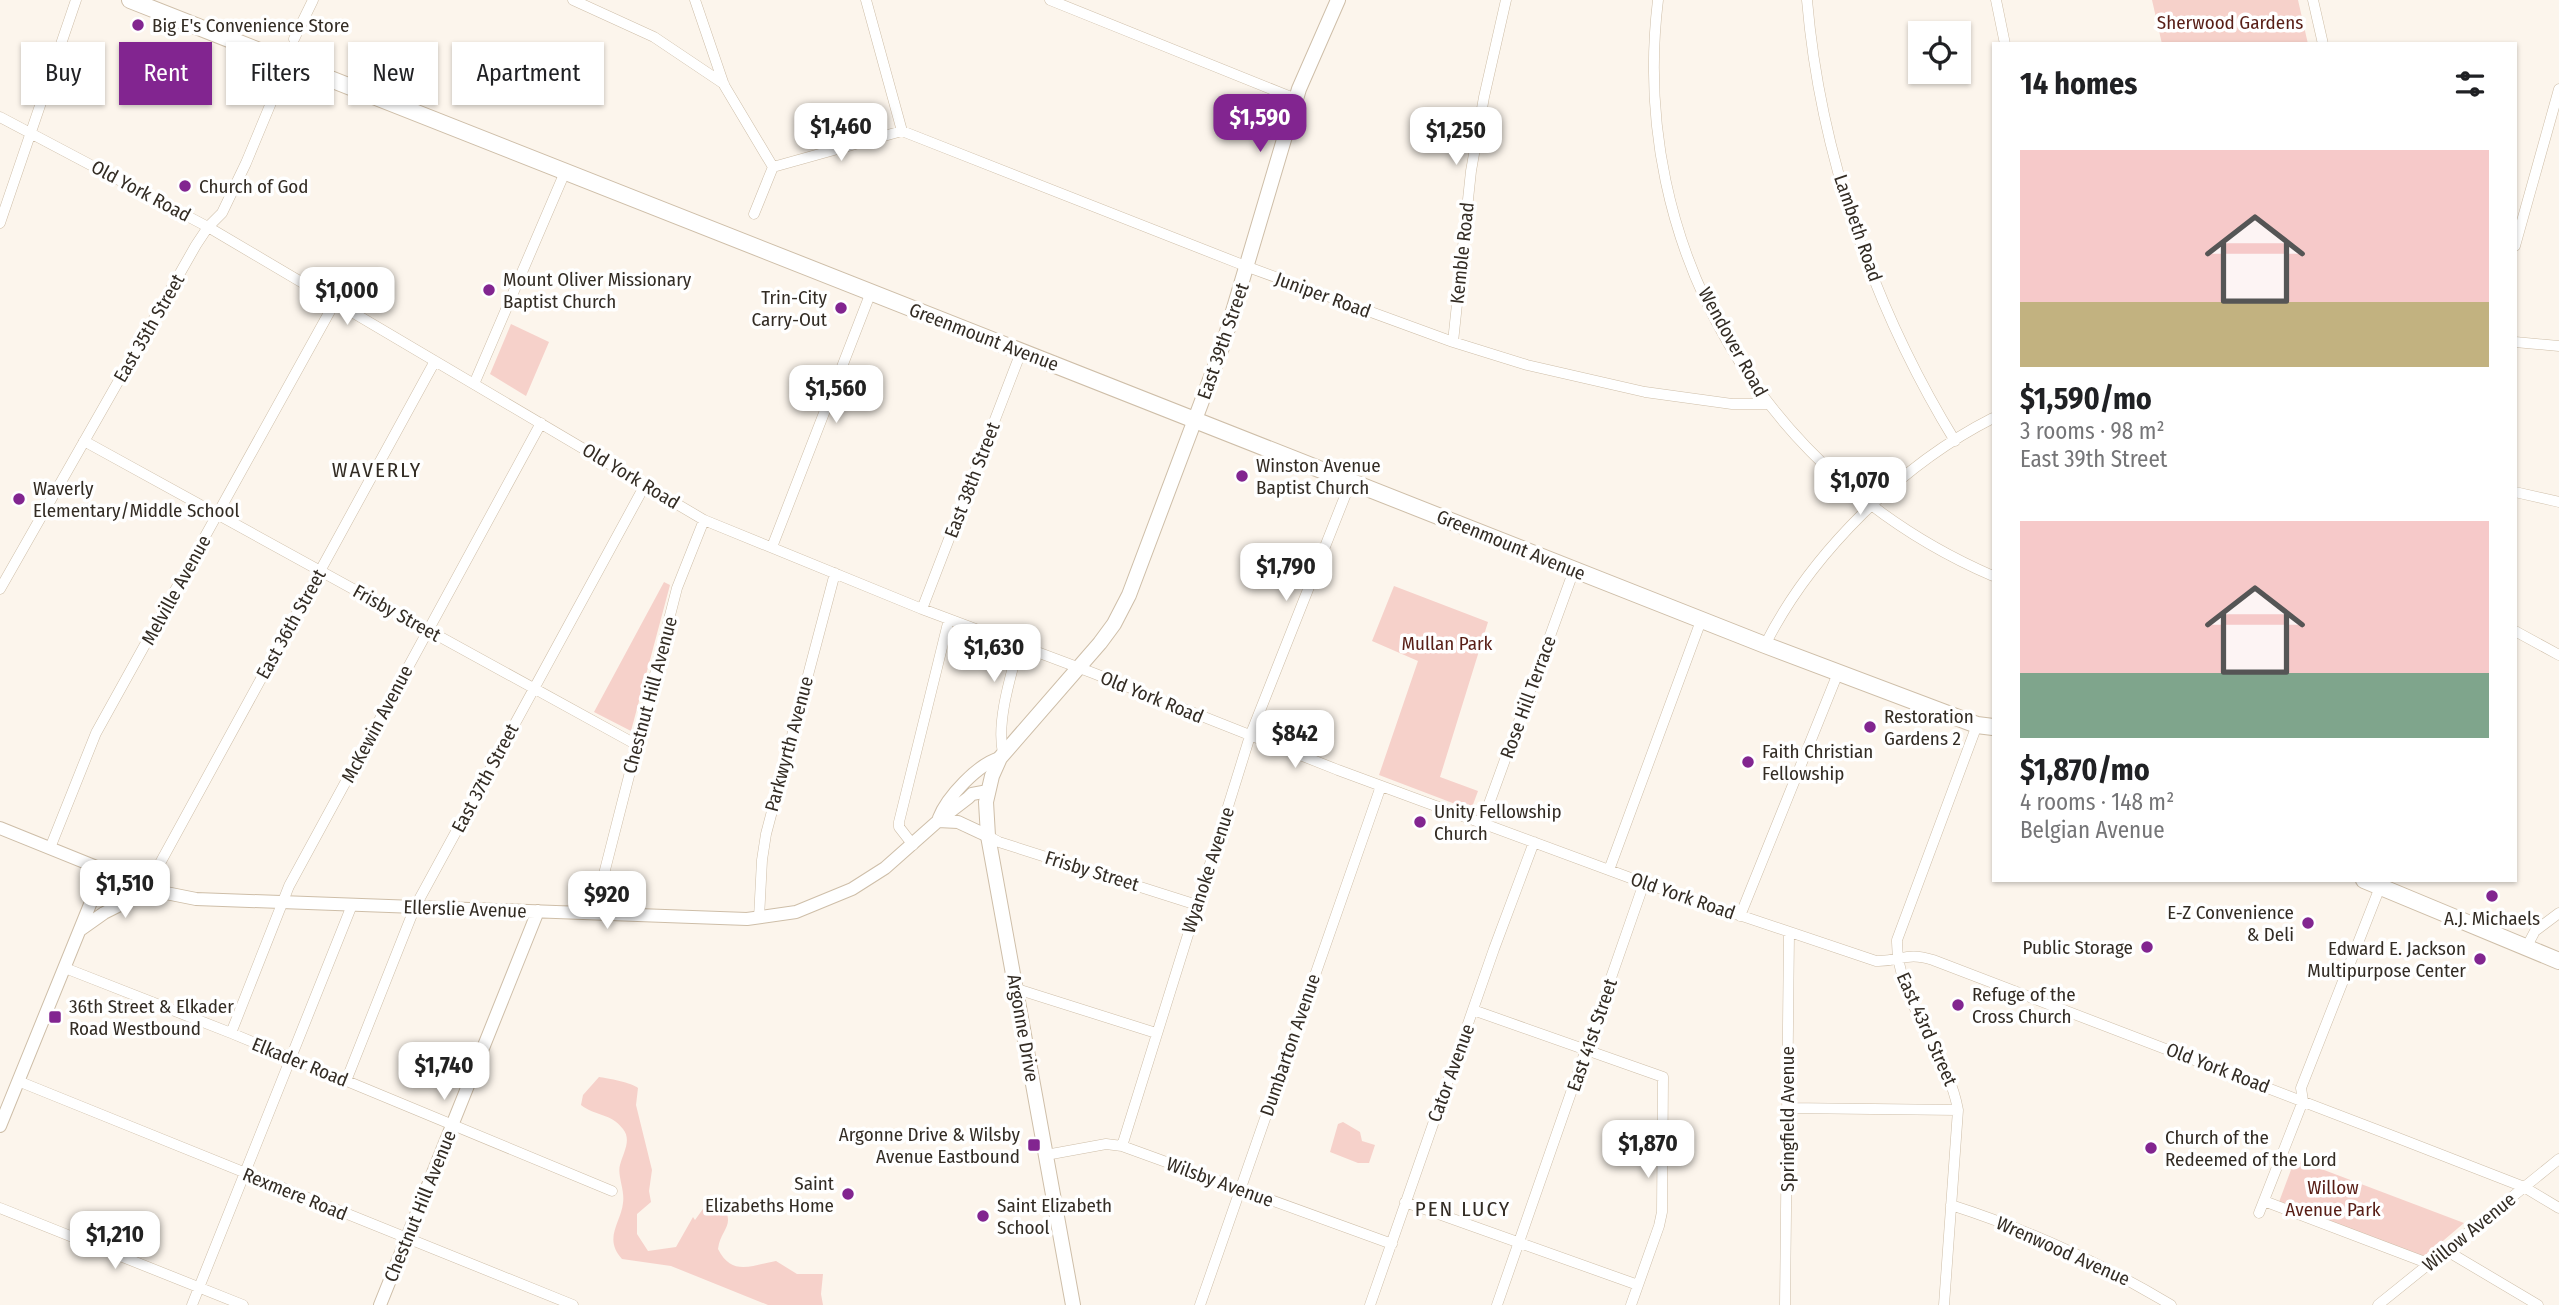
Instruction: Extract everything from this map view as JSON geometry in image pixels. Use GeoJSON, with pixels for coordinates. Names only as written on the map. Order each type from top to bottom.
{"type":"FeatureCollection","features":[{"type":"Feature","properties":{"kind":"main road","name":"Greenmount Avenue"},"geometry":{"type":"LineString","coordinates":[[130,0],[161,6],[243,42]]}},
{"type":"Feature","properties":{"kind":"main road","name":"East 39th Street"},"geometry":{"type":"LineString","coordinates":[[1079,667],[1107,634],[1126,602],[1195,420],[1248,267],[1296,99],[1338,0]]}},
{"type":"Feature","properties":{"kind":"main road","name":"Greenmount Avenue"},"geometry":{"type":"LineString","coordinates":[[334,80],[1765,645],[1985,726]]}},
{"type":"Feature","properties":{"kind":"main road"},"geometry":{"type":"LineString","coordinates":[[1001,755],[1079,667]]}},
{"type":"Feature","properties":{"kind":"main road","name":"Argonne Drive"},"geometry":{"type":"LineString","coordinates":[[1001,755],[988,792],[988,836],[1073,1305]]}},
{"type":"Feature","properties":{"kind":"main road"},"geometry":{"type":"LineString","coordinates":[[2369,882],[2559,961]]}},
{"type":"Feature","properties":{"kind":"street"},"geometry":{"type":"LineString","coordinates":[[0,223],[76,0]]}},
{"type":"Feature","properties":{"kind":"street"},"geometry":{"type":"LineString","coordinates":[[294,39],[313,0]]}},
{"type":"Feature","properties":{"kind":"street"},"geometry":{"type":"LineString","coordinates":[[573,0],[654,37],[724,85]]}},
{"type":"Feature","properties":{"kind":"street"},"geometry":{"type":"LineString","coordinates":[[695,0],[724,85],[773,167]]}},
{"type":"Feature","properties":{"kind":"street"},"geometry":{"type":"LineString","coordinates":[[773,167],[902,131],[866,0]]}},
{"type":"Feature","properties":{"kind":"street"},"geometry":{"type":"LineString","coordinates":[[1049,0],[1296,99]]}},
{"type":"Feature","properties":{"kind":"street","name":"Kemble Road"},"geometry":{"type":"LineString","coordinates":[[1453,342],[1471,171],[1484,97],[1506,0]]}},
{"type":"Feature","properties":{"kind":"street","name":"Wendover Road"},"geometry":{"type":"LineString","coordinates":[[1658,0],[1655,97],[1667,187],[1682,238],[1703,293],[1729,343],[1767,404],[1826,468],[1871,506],[1934,546],[1992,575]]}},
{"type":"Feature","properties":{"kind":"street","name":"Lambeth Road"},"geometry":{"type":"LineString","coordinates":[[1807,0],[1823,103],[1854,226],[1921,383],[1955,441]]}},
{"type":"Feature","properties":{"kind":"street"},"geometry":{"type":"LineString","coordinates":[[1996,0],[2005,42]]}},
{"type":"Feature","properties":{"kind":"street"},"geometry":{"type":"LineString","coordinates":[[2313,0],[2323,42]]}},
{"type":"Feature","properties":{"kind":"street"},"geometry":{"type":"LineString","coordinates":[[2517,239],[2559,89]]}},
{"type":"Feature","properties":{"kind":"street","name":"East 35th Street"},"geometry":{"type":"LineString","coordinates":[[0,589],[208,227],[222,213],[270,105]]}},
{"type":"Feature","properties":{"kind":"street","name":"Old York Road"},"geometry":{"type":"LineString","coordinates":[[0,117],[208,227],[704,520],[922,609],[1079,667],[1250,736],[1644,883],[1876,961],[1914,954],[1933,960],[2524,1187],[2559,1208]]}},
{"type":"Feature","properties":{"kind":"street","name":"Juniper Road"},"geometry":{"type":"LineString","coordinates":[[902,131],[1248,267],[1453,342],[1527,365],[1645,392],[1732,404],[1767,404]]}},
{"type":"Feature","properties":{"kind":"street"},"geometry":{"type":"LineString","coordinates":[[754,214],[773,167]]}},
{"type":"Feature","properties":{"kind":"street"},"geometry":{"type":"LineString","coordinates":[[474,384],[565,172]]}},
{"type":"Feature","properties":{"kind":"street"},"geometry":{"type":"LineString","coordinates":[[772,547],[871,292]]}},
{"type":"Feature","properties":{"kind":"street","name":"Melville Avenue"},"geometry":{"type":"LineString","coordinates":[[50,848],[96,733],[335,302]]}},
{"type":"Feature","properties":{"kind":"street"},"geometry":{"type":"LineString","coordinates":[[2517,342],[2559,346]]}},
{"type":"Feature","properties":{"kind":"street","name":"East 38th Street"},"geometry":{"type":"LineString","coordinates":[[922,609],[1021,352]]}},
{"type":"Feature","properties":{"kind":"street","name":"East 36th Street"},"geometry":{"type":"LineString","coordinates":[[147,887],[435,361]]}},
{"type":"Feature","properties":{"kind":"street"},"geometry":{"type":"LineString","coordinates":[[1765,645],[1806,580],[1871,506],[1917,467],[1992,419]]}},
{"type":"Feature","properties":{"kind":"street","name":"McKewin Avenue"},"geometry":{"type":"LineString","coordinates":[[231,1033],[282,903],[541,423]]}},
{"type":"Feature","properties":{"kind":"street","name":"Frisby Street"},"geometry":{"type":"LineString","coordinates":[[84,442],[637,745]]}},
{"type":"Feature","properties":{"kind":"street","name":"Wyanoke Avenue"},"geometry":{"type":"LineString","coordinates":[[1122,1146],[1250,736],[1351,481]]}},
{"type":"Feature","properties":{"kind":"street","name":"East 37th Street"},"geometry":{"type":"LineString","coordinates":[[346,1081],[415,907],[645,485]]}},
{"type":"Feature","properties":{"kind":"street"},"geometry":{"type":"LineString","coordinates":[[2517,492],[2559,502]]}},
{"type":"Feature","properties":{"kind":"street","name":"Chestnut Hill Avenue"},"geometry":{"type":"LineString","coordinates":[[594,914],[681,576],[704,520]]}},
{"type":"Feature","properties":{"kind":"street","name":"Rose Hill Terrace"},"geometry":{"type":"LineString","coordinates":[[1482,823],[1574,570]]}},
{"type":"Feature","properties":{"kind":"street","name":"Parkwyrth Avenue"},"geometry":{"type":"LineString","coordinates":[[759,918],[766,834],[835,573]]}},
{"type":"Feature","properties":{"kind":"street"},"geometry":{"type":"LineString","coordinates":[[1609,870],[1702,618]]}},
{"type":"Feature","properties":{"kind":"street"},"geometry":{"type":"LineString","coordinates":[[913,845],[899,827],[899,822],[949,619]]}},
{"type":"Feature","properties":{"kind":"street"},"geometry":{"type":"LineString","coordinates":[[2517,632],[2559,655]]}},
{"type":"Feature","properties":{"kind":"street"},"geometry":{"type":"LineString","coordinates":[[988,836],[958,822],[937,821],[945,806],[977,770],[1001,755],[1003,718],[1019,645]]}},
{"type":"Feature","properties":{"kind":"street"},"geometry":{"type":"LineString","coordinates":[[1740,916],[1838,673]]}},
{"type":"Feature","properties":{"kind":"street","name":"East 43rd Street"},"geometry":{"type":"LineString","coordinates":[[1944,1305],[1958,1110],[1951,1082],[1899,971],[1896,959],[1897,940],[1985,726]]}},
{"type":"Feature","properties":{"kind":"street","name":"Dumbarton Avenue"},"geometry":{"type":"LineString","coordinates":[[1200,1305],[1381,786]]}},
{"type":"Feature","properties":{"kind":"street","name":"Ellerslie Avenue"},"geometry":{"type":"LineString","coordinates":[[0,828],[147,887],[196,899],[759,918],[796,912],[835,898],[869,880],[972,794],[988,792]]}},
{"type":"Feature","properties":{"kind":"street","name":"Frisby Street"},"geometry":{"type":"LineString","coordinates":[[988,836],[1001,843],[1197,905]]}},
{"type":"Feature","properties":{"kind":"street","name":"Cator Avenue"},"geometry":{"type":"LineString","coordinates":[[1370,1305],[1534,842]]}},
{"type":"Feature","properties":{"kind":"street"},"geometry":{"type":"LineString","coordinates":[[0,1126],[104,870]]}},
{"type":"Feature","properties":{"kind":"street","name":"East 41st Street"},"geometry":{"type":"LineString","coordinates":[[1497,1305],[1644,883]]}},
{"type":"Feature","properties":{"kind":"street"},"geometry":{"type":"LineString","coordinates":[[79,931],[104,913],[140,895],[147,887]]}},
{"type":"Feature","properties":{"kind":"street"},"geometry":{"type":"LineString","coordinates":[[2259,1213],[2303,1101],[2301,1088],[2380,887]]}},
{"type":"Feature","properties":{"kind":"street"},"geometry":{"type":"LineString","coordinates":[[192,1305],[352,905]]}},
{"type":"Feature","properties":{"kind":"street","name":"Chestnut Hill Avenue"},"geometry":{"type":"LineString","coordinates":[[380,1305],[538,911]]}},
{"type":"Feature","properties":{"kind":"street"},"geometry":{"type":"LineString","coordinates":[[2526,948],[2535,931],[2559,913]]}},
{"type":"Feature","properties":{"kind":"street","name":"Springfield Avenue"},"geometry":{"type":"LineString","coordinates":[[1785,1305],[1789,933]]}},
{"type":"Feature","properties":{"kind":"street","name":"Elkader Road"},"geometry":{"type":"LineString","coordinates":[[65,968],[231,1033],[612,1191]]}},
{"type":"Feature","properties":{"kind":"street"},"geometry":{"type":"LineString","coordinates":[[1017,989],[1156,1032]]}},
{"type":"Feature","properties":{"kind":"street"},"geometry":{"type":"LineString","coordinates":[[1473,1010],[1663,1077],[1662,1212],[1631,1305]]}},
{"type":"Feature","properties":{"kind":"street","name":"Rexmere Road"},"geometry":{"type":"LineString","coordinates":[[18,1082],[573,1305]]}},
{"type":"Feature","properties":{"kind":"street"},"geometry":{"type":"LineString","coordinates":[[1787,1108],[1958,1110]]}},
{"type":"Feature","properties":{"kind":"street","name":"Wilsby Avenue"},"geometry":{"type":"LineString","coordinates":[[1046,1155],[1106,1144],[1122,1146],[1392,1244]]}},
{"type":"Feature","properties":{"kind":"street","name":"Willow Avenue"},"geometry":{"type":"LineString","coordinates":[[2378,1305],[2559,1159]]}},
{"type":"Feature","properties":{"kind":"street"},"geometry":{"type":"LineString","coordinates":[[2264,1201],[2430,1264]]}},
{"type":"Feature","properties":{"kind":"street"},"geometry":{"type":"LineString","coordinates":[[1405,1202],[1519,1245],[1638,1285]]}},
{"type":"Feature","properties":{"kind":"street","name":"Wrenwood Avenue"},"geometry":{"type":"LineString","coordinates":[[1951,1205],[1994,1219],[2069,1250],[2123,1276],[2171,1305]]}},
{"type":"Feature","properties":{"kind":"street"},"geometry":{"type":"LineString","coordinates":[[0,1208],[243,1305]]}},
{"type":"Feature","properties":{"kind":"street"},"geometry":{"type":"LineString","coordinates":[[2447,1251],[2538,1305]]}},
{"type":"Feature","properties":{"kind":"green space","name":"Sherwood Gardens"},"geometry":{"type":"Polygon","coordinates":[[[2152,0],[2298,0],[2308,42],[2162,42],[2152,0]]]}},
{"type":"Feature","properties":{"kind":"green space"},"geometry":{"type":"Polygon","coordinates":[[[511,324],[549,342],[526,396],[490,374],[511,324]]]}},
{"type":"Feature","properties":{"kind":"green space"},"geometry":{"type":"Polygon","coordinates":[[[664,582],[670,585],[631,731],[594,712],[664,582]]]}},
{"type":"Feature","properties":{"kind":"green space","name":"Mullan Park"},"geometry":{"type":"Polygon","coordinates":[[[1394,586],[1488,622],[1440,777],[1478,791],[1471,810],[1379,775],[1418,661],[1372,641],[1394,586]]]}},
{"type":"Feature","properties":{"kind":"green space"},"geometry":{"type":"Polygon","coordinates":[[[599,1077],[638,1088],[636,1105],[652,1170],[649,1191],[651,1202],[637,1214],[637,1234],[648,1251],[676,1247],[693,1217],[695,1220],[705,1206],[721,1202],[728,1217],[718,1249],[724,1258],[736,1266],[776,1261],[797,1274],[823,1274],[823,1305],[768,1305],[671,1266],[622,1259],[613,1237],[623,1203],[619,1169],[626,1147],[626,1133],[613,1120],[581,1105],[583,1095],[599,1077]]]}},
{"type":"Feature","properties":{"kind":"green space"},"geometry":{"type":"Polygon","coordinates":[[[1343,1122],[1360,1132],[1362,1141],[1375,1145],[1369,1163],[1358,1163],[1330,1152],[1338,1124],[1343,1122]]]}},
{"type":"Feature","properties":{"kind":"green space","name":"Willow Avenue Park"},"geometry":{"type":"Polygon","coordinates":[[[2295,1159],[2464,1223],[2424,1257],[2279,1202],[2295,1159]]]}},
{"type":"Feature","properties":{"kind":"place","name":"Big E's Convenience Store"},"geometry":{"type":"Point","coordinates":[138,25]}},
{"type":"Feature","properties":{"kind":"place","name":"Church of God"},"geometry":{"type":"Point","coordinates":[185,186]}},
{"type":"Feature","properties":{"kind":"place","name":"Mount Oliver Missionary Baptist Church"},"geometry":{"type":"Point","coordinates":[489,290]}},
{"type":"Feature","properties":{"kind":"place","name":"Trin-City Carry-Out"},"geometry":{"type":"Point","coordinates":[841,308]}},
{"type":"Feature","properties":{"kind":"place","name":"Winston Avenue Baptist Church"},"geometry":{"type":"Point","coordinates":[1242,476]}},
{"type":"Feature","properties":{"kind":"place","name":"Waverly Elementary/Middle School"},"geometry":{"type":"Point","coordinates":[19,499]}},
{"type":"Feature","properties":{"kind":"place","name":"Restoration Gardens 2"},"geometry":{"type":"Point","coordinates":[1870,727]}},
{"type":"Feature","properties":{"kind":"place","name":"Faith Christian Fellowship"},"geometry":{"type":"Point","coordinates":[1748,762]}},
{"type":"Feature","properties":{"kind":"place","name":"Unity Fellowship Church"},"geometry":{"type":"Point","coordinates":[1420,822]}},
{"type":"Feature","properties":{"kind":"place","name":"A.J. Michaels"},"geometry":{"type":"Point","coordinates":[2492,896]}},
{"type":"Feature","properties":{"kind":"place","name":"E-Z Convenience & Deli"},"geometry":{"type":"Point","coordinates":[2308,923]}},
{"type":"Feature","properties":{"kind":"place","name":"Public Storage"},"geometry":{"type":"Point","coordinates":[2147,947]}},
{"type":"Feature","properties":{"kind":"place","name":"Edward E. Jackson Multipurpose Center"},"geometry":{"type":"Point","coordinates":[2480,959]}},
{"type":"Feature","properties":{"kind":"place","name":"Refuge of the Cross Church"},"geometry":{"type":"Point","coordinates":[1958,1005]}},
{"type":"Feature","properties":{"kind":"place","name":"36th Street & Elkader Road Westbound"},"geometry":{"type":"Point","coordinates":[55,1017]}},
{"type":"Feature","properties":{"kind":"place","name":"Argonne Drive & Wilsby Avenue Eastbound"},"geometry":{"type":"Point","coordinates":[1034,1145]}},
{"type":"Feature","properties":{"kind":"place","name":"Church of the Redeemed of the Lord"},"geometry":{"type":"Point","coordinates":[2151,1148]}},
{"type":"Feature","properties":{"kind":"place","name":"Saint Elizabeths Home"},"geometry":{"type":"Point","coordinates":[848,1194]}},
{"type":"Feature","properties":{"kind":"place","name":"Saint Elizabeth School"},"geometry":{"type":"Point","coordinates":[983,1216]}},
{"type":"Feature","properties":{"kind":"district","name":"WAVERLY"},"geometry":{"type":"Point","coordinates":[377,470]}},
{"type":"Feature","properties":{"kind":"district","name":"PEN LUCY"},"geometry":{"type":"Point","coordinates":[1463,1209]}}]}
